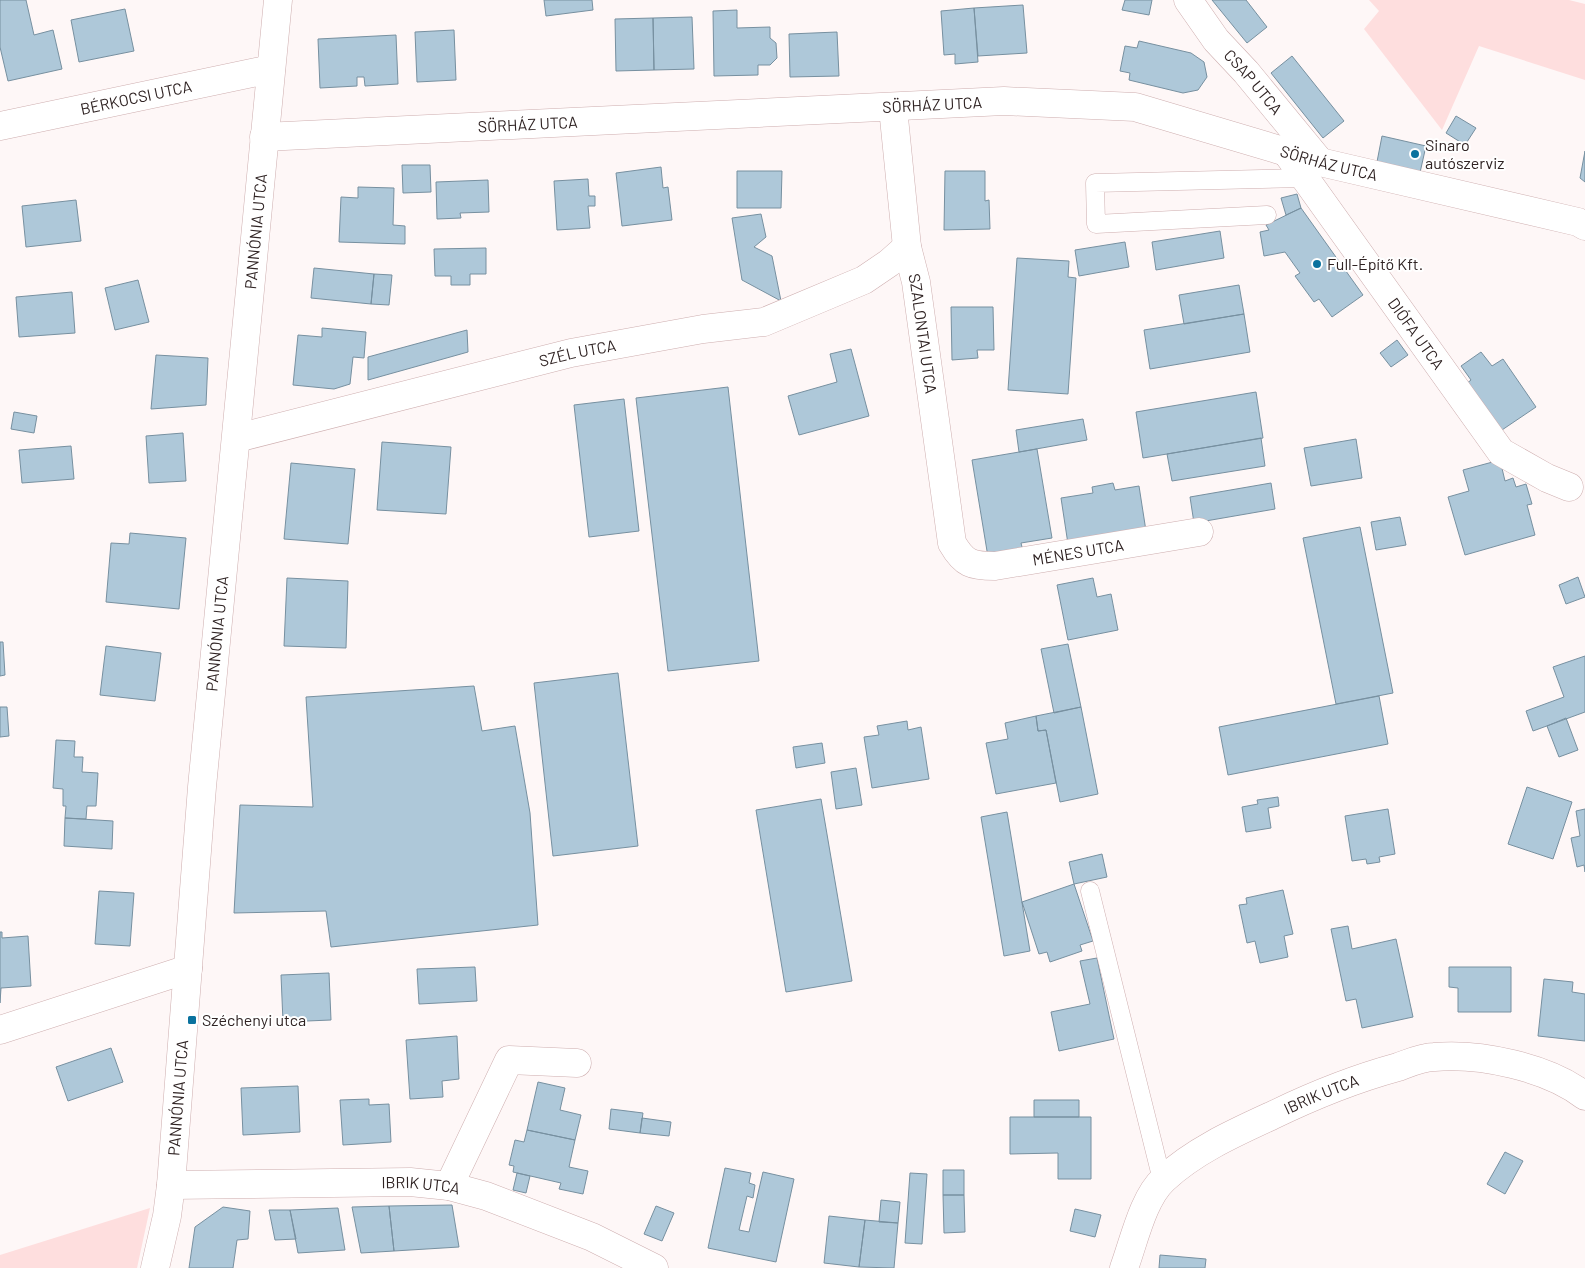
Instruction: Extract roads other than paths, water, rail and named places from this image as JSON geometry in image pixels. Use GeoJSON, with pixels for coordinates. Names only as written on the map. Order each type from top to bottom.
{"type":"FeatureCollection","features":[{"type":"Feature","properties":{"kind":"street","name":"PANNÓNIA UTCA"},"geometry":{"type":"LineString","coordinates":[[155,1268],[167,1216],[171,1185],[202,787],[278,0]]}},
{"type":"Feature","properties":{"kind":"street","name":"CSAP UTCA"},"geometry":{"type":"LineString","coordinates":[[1188,0],[1216,40],[1246,72],[1312,170]]}},
{"type":"Feature","properties":{"kind":"street","name":"BÉRKOCSI UTCA"},"geometry":{"type":"LineString","coordinates":[[0,126],[271,69]]}},
{"type":"Feature","properties":{"kind":"street","name":"SÖRHÁZ UTCA"},"geometry":{"type":"LineString","coordinates":[[264,137],[893,108],[1004,101],[1135,107],[1287,153],[1312,170],[1516,206],[1578,222],[1585,226]]}},
{"type":"Feature","properties":{"kind":"street","name":"SZALONTAI UTCA"},"geometry":{"type":"LineString","coordinates":[[893,108],[907,247],[916,282],[952,543],[960,557]]}},
{"type":"Feature","properties":{"kind":"street","name":"DIÓFA UTCA"},"geometry":{"type":"LineString","coordinates":[[1312,170],[1502,452],[1547,478],[1569,487]]}},
{"type":"Feature","properties":{"kind":"street","name":"SZÉL UTCA"},"geometry":{"type":"LineString","coordinates":[[237,438],[571,353],[704,329],[764,322],[864,280],[889,263],[907,247]]}},
{"type":"Feature","properties":{"kind":"street","name":"MÉNES UTCA"},"geometry":{"type":"LineString","coordinates":[[960,557],[976,566],[996,566],[1199,532]]}},
{"type":"Feature","properties":{"kind":"street"},"geometry":{"type":"LineString","coordinates":[[0,1030],[188,969]]}},
{"type":"Feature","properties":{"kind":"street","name":"IBRIK UTCA"},"geometry":{"type":"LineString","coordinates":[[1124,1268],[1150,1198],[1162,1180],[1189,1159],[1229,1136],[1296,1104],[1368,1075],[1433,1056],[1488,1058],[1542,1073],[1585,1096]]}},
{"type":"Feature","properties":{"kind":"street"},"geometry":{"type":"LineString","coordinates":[[449,1186],[508,1060],[577,1063]]}},
{"type":"Feature","properties":{"kind":"street","name":"IBRIK UTCA"},"geometry":{"type":"LineString","coordinates":[[171,1185],[410,1182],[449,1186],[486,1196],[592,1237],[654,1268]]}},
{"type":"Feature","properties":{"kind":"lane"},"geometry":{"type":"LineString","coordinates":[[1267,215],[1096,224],[1095,183],[1312,170]]}},
{"type":"Feature","properties":{"kind":"lane"},"geometry":{"type":"LineString","coordinates":[[1090,891],[1162,1180]]}},
{"type":"Feature","properties":{"kind":"place","name":"Sinaro autószerviz"},"geometry":{"type":"Point","coordinates":[1415,154]}},
{"type":"Feature","properties":{"kind":"place","name":"Full-Építő Kft."},"geometry":{"type":"Point","coordinates":[1317,264]}},
{"type":"Feature","properties":{"kind":"place","name":"Széchenyi utca"},"geometry":{"type":"Point","coordinates":[192,1020]}}]}
